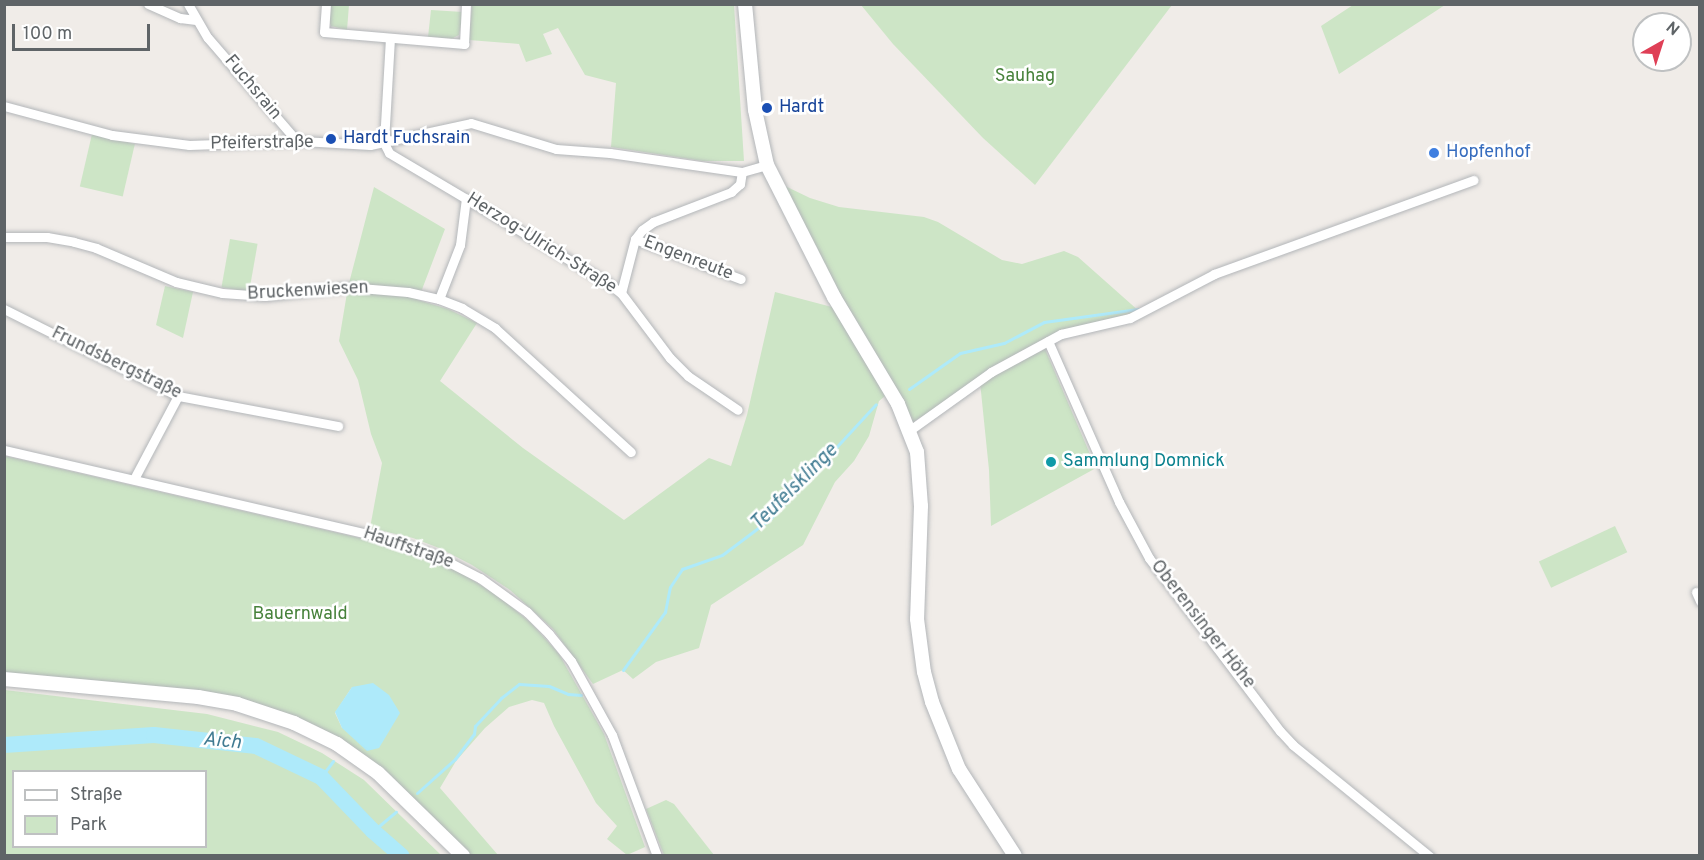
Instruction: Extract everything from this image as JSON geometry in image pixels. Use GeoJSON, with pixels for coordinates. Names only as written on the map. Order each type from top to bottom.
{"type":"FeatureCollection","features":[{"type":"Feature","properties":{"kind":"main road"},"geometry":{"type":"LineString","coordinates":[[745,4],[755,110],[767,165],[818,268],[878,369],[910,430],[920,478],[917,619],[924,672],[942,731],[958,769],[1015,855]]}},
{"type":"Feature","properties":{"kind":"main road"},"geometry":{"type":"LineString","coordinates":[[4,679],[198,697],[237,704],[294,723],[337,744],[378,773],[463,855]]}},
{"type":"Feature","properties":{"kind":"street"},"geometry":{"type":"LineString","coordinates":[[148,4],[180,18],[196,20]]}},
{"type":"Feature","properties":{"kind":"street","name":"Fuchsrain"},"geometry":{"type":"LineString","coordinates":[[188,4],[196,20],[297,141]]}},
{"type":"Feature","properties":{"kind":"street"},"geometry":{"type":"LineString","coordinates":[[326,4],[324,32],[464,44],[466,4]]}},
{"type":"Feature","properties":{"kind":"street"},"geometry":{"type":"LineString","coordinates":[[384,143],[390,38]]}},
{"type":"Feature","properties":{"kind":"street","name":"Pfeiferstraße"},"geometry":{"type":"LineString","coordinates":[[4,106],[144,141],[189,145],[297,141],[369,145],[451,125],[471,123],[556,149],[610,153],[742,172],[767,165]]}},
{"type":"Feature","properties":{"kind":"street","name":"Herzog-Ulrich-Straße"},"geometry":{"type":"LineString","coordinates":[[384,143],[389,153],[572,260],[621,293],[670,358],[688,375],[738,410]]}},
{"type":"Feature","properties":{"kind":"street"},"geometry":{"type":"LineString","coordinates":[[621,293],[635,239],[642,230],[653,222],[731,192],[740,184],[742,172]]}},
{"type":"Feature","properties":{"kind":"street"},"geometry":{"type":"LineString","coordinates":[[910,430],[991,372],[1048,341],[1076,329],[1130,318],[1214,274],[1473,180]]}},
{"type":"Feature","properties":{"kind":"street"},"geometry":{"type":"LineString","coordinates":[[439,300],[460,245],[466,198]]}},
{"type":"Feature","properties":{"kind":"street","name":"Bruckenwiesen"},"geometry":{"type":"LineString","coordinates":[[4,237],[47,237],[74,242],[96,248],[176,282],[222,293],[265,296],[348,286],[408,292],[439,300],[462,308],[495,328],[631,452]]}},
{"type":"Feature","properties":{"kind":"street","name":"Engenreute"},"geometry":{"type":"LineString","coordinates":[[635,239],[741,279]]}},
{"type":"Feature","properties":{"kind":"street","name":"Frundsbergstraße"},"geometry":{"type":"LineString","coordinates":[[4,309],[178,396],[338,426]]}},
{"type":"Feature","properties":{"kind":"street","name":"Oberensinger Höhe"},"geometry":{"type":"LineString","coordinates":[[1048,341],[1119,502],[1149,558],[1287,738],[1429,855]]}},
{"type":"Feature","properties":{"kind":"street"},"geometry":{"type":"LineString","coordinates":[[134,479],[178,396]]}},
{"type":"Feature","properties":{"kind":"street","name":"Hauffstraße"},"geometry":{"type":"LineString","coordinates":[[4,450],[405,544],[457,565],[504,593],[549,634],[571,661],[598,706],[657,855]]}},
{"type":"Feature","properties":{"kind":"green space"},"geometry":{"type":"Polygon","coordinates":[[[330,5],[349,5],[347,30],[331,26],[330,5]]]}},
{"type":"Feature","properties":{"kind":"green space"},"geometry":{"type":"Polygon","coordinates":[[[472,5],[734,5],[744,161],[703,161],[611,147],[616,83],[585,75],[558,28],[543,34],[552,54],[526,62],[519,44],[469,40],[472,5]]]}},
{"type":"Feature","properties":{"kind":"green space","name":"Sauhag"},"geometry":{"type":"Polygon","coordinates":[[[861,5],[1172,5],[1035,185],[983,138],[893,44],[861,5]]]}},
{"type":"Feature","properties":{"kind":"green space"},"geometry":{"type":"Polygon","coordinates":[[[1353,5],[1445,5],[1339,74],[1321,26],[1353,5]]]}},
{"type":"Feature","properties":{"kind":"green space"},"geometry":{"type":"Polygon","coordinates":[[[431,10],[463,12],[459,35],[451,39],[428,37],[431,10]]]}},
{"type":"Feature","properties":{"kind":"green space"},"geometry":{"type":"Polygon","coordinates":[[[92,134],[135,144],[123,197],[80,187],[92,134]]]}},
{"type":"Feature","properties":{"kind":"green space"},"geometry":{"type":"Polygon","coordinates":[[[783,185],[810,198],[839,207],[924,217],[938,222],[1002,260],[1022,264],[1064,251],[1078,257],[1140,312],[1047,339],[913,422],[896,387],[879,401],[869,436],[854,461],[835,482],[803,545],[711,605],[699,648],[656,662],[633,679],[623,670],[593,684],[553,629],[510,590],[472,565],[439,548],[413,538],[370,528],[382,463],[371,434],[358,380],[339,341],[348,287],[374,187],[445,229],[418,300],[448,309],[477,323],[440,381],[523,448],[624,520],[709,458],[731,466],[747,415],[775,292],[847,311],[783,185]]]}},
{"type":"Feature","properties":{"kind":"green space"},"geometry":{"type":"Polygon","coordinates":[[[230,239],[258,244],[249,292],[221,287],[230,239]]]}},
{"type":"Feature","properties":{"kind":"green space"},"geometry":{"type":"Polygon","coordinates":[[[165,286],[193,292],[183,338],[156,325],[165,286]]]}},
{"type":"Feature","properties":{"kind":"green space"},"geometry":{"type":"Polygon","coordinates":[[[1045,349],[1096,468],[991,526],[989,470],[980,382],[1045,349]]]}},
{"type":"Feature","properties":{"kind":"green space","name":"Bauernwald"},"geometry":{"type":"Polygon","coordinates":[[[5,456],[377,542],[432,559],[463,574],[498,596],[531,623],[559,654],[604,734],[645,847],[627,855],[607,839],[617,826],[596,803],[544,703],[532,700],[509,707],[485,728],[456,761],[440,788],[498,855],[469,855],[386,774],[265,707],[5,674],[5,456]],[[352,687],[335,713],[342,728],[352,687]]]}},
{"type":"Feature","properties":{"kind":"green space"},"geometry":{"type":"Polygon","coordinates":[[[1615,526],[1627,552],[1551,588],[1539,561],[1615,526]]]}},
{"type":"Feature","properties":{"kind":"green space"},"geometry":{"type":"Polygon","coordinates":[[[5,690],[207,714],[278,732],[322,753],[364,780],[441,855],[5,855],[5,690]]]}},
{"type":"Feature","properties":{"kind":"green space"},"geometry":{"type":"Polygon","coordinates":[[[666,800],[674,804],[714,855],[664,855],[646,809],[666,800]]]}},
{"type":"Feature","properties":{"kind":"water"},"geometry":{"type":"Polygon","coordinates":[[[373,683],[389,695],[400,713],[379,748],[367,751],[342,728],[335,712],[352,687],[373,683]]]}},
{"type":"Feature","properties":{"kind":"waterway","name":"Teufelsklinge"},"geometry":{"type":"LineString","coordinates":[[909,389],[960,353],[1004,343],[1044,322],[1138,309]]}},
{"type":"Feature","properties":{"kind":"waterway","name":"Teufelsklinge"},"geometry":{"type":"LineString","coordinates":[[623,670],[665,612],[670,587],[682,569],[722,555],[770,519],[876,404]]}},
{"type":"Feature","properties":{"kind":"waterway","name":"Teufelsklinge"},"geometry":{"type":"LineString","coordinates":[[417,793],[455,759],[474,734],[475,726],[501,698],[519,684],[549,686],[568,694],[581,695]]}},
{"type":"Feature","properties":{"kind":"waterway","name":"Aich"},"geometry":{"type":"LineString","coordinates":[[4,745],[154,735],[256,746],[321,777],[373,831],[402,856]]}},
{"type":"Feature","properties":{"kind":"waterway"},"geometry":{"type":"LineString","coordinates":[[321,777],[333,761]]}},
{"type":"Feature","properties":{"kind":"waterway","name":"Teufelsklinge"},"geometry":{"type":"LineString","coordinates":[[373,831],[396,812]]}},
{"type":"Feature","properties":{"kind":"place","name":"Hardt"},"geometry":{"type":"Point","coordinates":[767,108]}},
{"type":"Feature","properties":{"kind":"place","name":"Hardt Fuchsrain"},"geometry":{"type":"Point","coordinates":[331,139]}},
{"type":"Feature","properties":{"kind":"place","name":"Hopfenhof"},"geometry":{"type":"Point","coordinates":[1434,153]}},
{"type":"Feature","properties":{"kind":"place","name":"Sammlung Domnick"},"geometry":{"type":"Point","coordinates":[1051,462]}}]}
